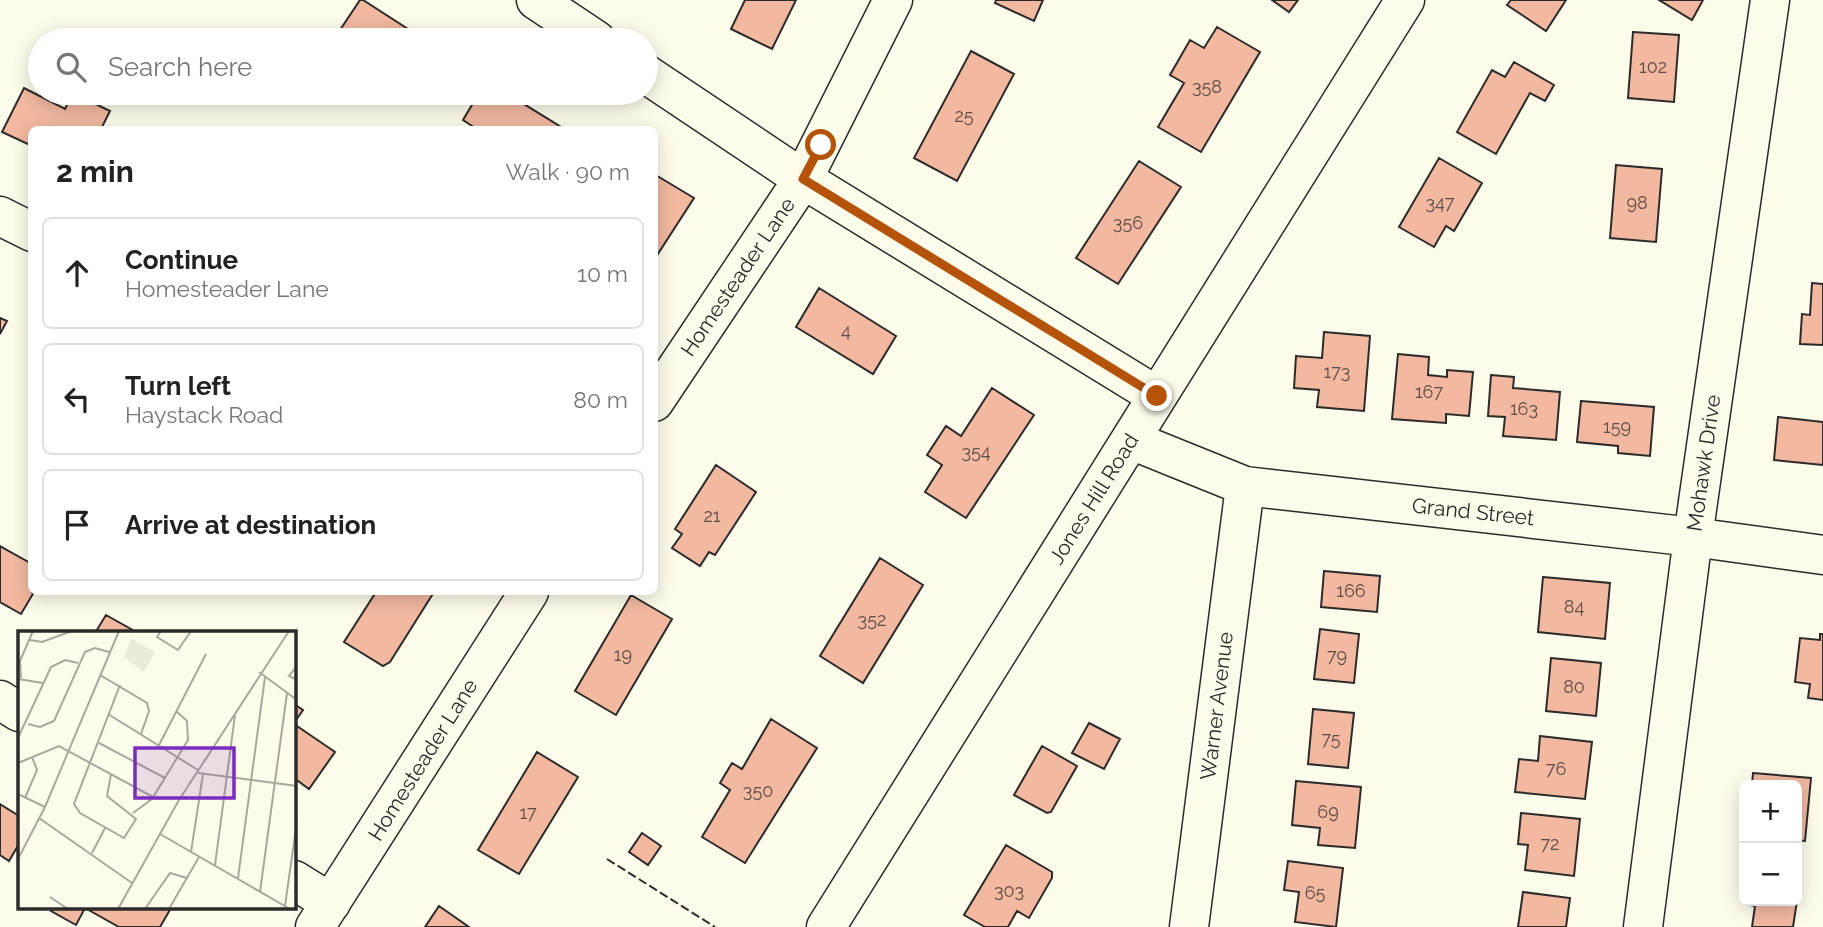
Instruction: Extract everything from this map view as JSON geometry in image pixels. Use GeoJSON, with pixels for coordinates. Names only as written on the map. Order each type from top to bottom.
{"type":"FeatureCollection","features":[{"type":"Feature","properties":{"kind":"street"},"geometry":{"type":"LineString","coordinates":[[536,0],[578,28]]}},
{"type":"Feature","properties":{"kind":"street","name":"Homesteader Lane"},"geometry":{"type":"LineString","coordinates":[[658,396],[803,179],[893,0]]}},
{"type":"Feature","properties":{"kind":"street","name":"Jones Hill Road"},"geometry":{"type":"LineString","coordinates":[[826,927],[1405,0]]}},
{"type":"Feature","properties":{"kind":"street","name":"Mohawk Drive"},"geometry":{"type":"LineString","coordinates":[[1643,927],[1693,537],[1770,0]]}},
{"type":"Feature","properties":{"kind":"street"},"geometry":{"type":"LineString","coordinates":[[658,82],[803,179],[1157,396]]}},
{"type":"Feature","properties":{"kind":"street"},"geometry":{"type":"LineString","coordinates":[[0,216],[28,230]]}},
{"type":"Feature","properties":{"kind":"street","name":"Grand Street"},"geometry":{"type":"LineString","coordinates":[[1131,440],[1245,486],[1693,537],[1823,555]]}},
{"type":"Feature","properties":{"kind":"street","name":"Warner Avenue"},"geometry":{"type":"LineString","coordinates":[[1189,927],[1245,486]]}},
{"type":"Feature","properties":{"kind":"street","name":"Homesteader Lane"},"geometry":{"type":"LineString","coordinates":[[323,915],[528,595]]}},
{"type":"Feature","properties":{"kind":"street"},"geometry":{"type":"LineString","coordinates":[[0,700],[18,711]]}},
{"type":"Feature","properties":{"kind":"street"},"geometry":{"type":"LineString","coordinates":[[296,882],[323,915]]}},
{"type":"Feature","properties":{"kind":"building"},"geometry":{"type":"Polygon","coordinates":[[[360,0],[363,0],[406,28],[341,28],[360,0]]]}},
{"type":"Feature","properties":{"kind":"building"},"geometry":{"type":"Polygon","coordinates":[[[745,0],[796,0],[772,49],[731,29],[745,0]]]}},
{"type":"Feature","properties":{"kind":"building"},"geometry":{"type":"Polygon","coordinates":[[[996,0],[1043,0],[1034,21],[995,3],[996,0]]]}},
{"type":"Feature","properties":{"kind":"building"},"geometry":{"type":"Polygon","coordinates":[[[1272,0],[1298,0],[1289,12],[1272,0]]]}},
{"type":"Feature","properties":{"kind":"building"},"geometry":{"type":"Polygon","coordinates":[[[1511,0],[1566,0],[1546,31],[1507,5],[1511,0]]]}},
{"type":"Feature","properties":{"kind":"building"},"geometry":{"type":"Polygon","coordinates":[[[1659,0],[1703,0],[1692,20],[1659,0]]]}},
{"type":"Feature","properties":{"kind":"building"},"geometry":{"type":"Polygon","coordinates":[[[1217,27],[1260,52],[1201,152],[1158,127],[1184,83],[1170,75],[1190,40],[1204,48],[1217,27]]]}},
{"type":"Feature","properties":{"kind":"building"},"geometry":{"type":"Polygon","coordinates":[[[1633,32],[1679,35],[1674,102],[1628,98],[1633,32]]]}},
{"type":"Feature","properties":{"kind":"building"},"geometry":{"type":"Polygon","coordinates":[[[971,51],[1014,74],[957,181],[914,158],[971,51]]]}},
{"type":"Feature","properties":{"kind":"building"},"geometry":{"type":"Polygon","coordinates":[[[1514,62],[1554,85],[1545,101],[1530,93],[1496,154],[1457,132],[1492,70],[1505,77],[1514,62]]]}},
{"type":"Feature","properties":{"kind":"building"},"geometry":{"type":"Polygon","coordinates":[[[24,88],[28,90],[28,105],[57,105],[65,109],[67,105],[98,105],[110,111],[102,126],[28,126],[28,144],[2,132],[24,88]]]}},
{"type":"Feature","properties":{"kind":"building"},"geometry":{"type":"Polygon","coordinates":[[[472,105],[525,105],[560,126],[472,126],[463,120],[472,105]]]}},
{"type":"Feature","properties":{"kind":"building"},"geometry":{"type":"Polygon","coordinates":[[[1439,158],[1482,183],[1454,231],[1446,226],[1434,247],[1399,227],[1439,158]]]}},
{"type":"Feature","properties":{"kind":"building"},"geometry":{"type":"Polygon","coordinates":[[[1139,161],[1181,187],[1118,284],[1076,258],[1139,161]]]}},
{"type":"Feature","properties":{"kind":"building"},"geometry":{"type":"Polygon","coordinates":[[[1616,165],[1662,169],[1656,242],[1610,238],[1616,165]]]}},
{"type":"Feature","properties":{"kind":"building"},"geometry":{"type":"Polygon","coordinates":[[[658,176],[694,198],[658,254],[658,176]]]}},
{"type":"Feature","properties":{"kind":"building"},"geometry":{"type":"Polygon","coordinates":[[[1812,283],[1823,284],[1823,345],[1800,344],[1802,314],[1810,315],[1812,283]]]}},
{"type":"Feature","properties":{"kind":"building"},"geometry":{"type":"Polygon","coordinates":[[[819,288],[896,336],[873,374],[796,327],[819,288]]]}},
{"type":"Feature","properties":{"kind":"building"},"geometry":{"type":"Polygon","coordinates":[[[0,318],[7,321],[0,334],[0,318]]]}},
{"type":"Feature","properties":{"kind":"building"},"geometry":{"type":"Polygon","coordinates":[[[1324,332],[1370,336],[1364,411],[1317,407],[1319,390],[1294,388],[1296,356],[1322,358],[1324,332]]]}},
{"type":"Feature","properties":{"kind":"building"},"geometry":{"type":"Polygon","coordinates":[[[1398,354],[1429,357],[1428,375],[1447,377],[1447,370],[1473,372],[1469,416],[1446,414],[1446,423],[1392,419],[1398,354]]]}},
{"type":"Feature","properties":{"kind":"building"},"geometry":{"type":"Polygon","coordinates":[[[1491,375],[1514,377],[1513,388],[1560,392],[1556,440],[1503,436],[1505,417],[1488,416],[1491,375]]]}},
{"type":"Feature","properties":{"kind":"building"},"geometry":{"type":"Polygon","coordinates":[[[992,388],[1034,415],[966,518],[925,492],[942,465],[927,455],[946,426],[961,436],[992,388]]]}},
{"type":"Feature","properties":{"kind":"building"},"geometry":{"type":"Polygon","coordinates":[[[1581,401],[1654,407],[1650,456],[1618,453],[1618,446],[1577,442],[1581,401]]]}},
{"type":"Feature","properties":{"kind":"building"},"geometry":{"type":"Polygon","coordinates":[[[1778,417],[1823,422],[1823,465],[1774,460],[1778,417]]]}},
{"type":"Feature","properties":{"kind":"building"},"geometry":{"type":"Polygon","coordinates":[[[716,465],[756,492],[715,555],[709,552],[700,566],[672,548],[682,534],[675,529],[716,465]]]}},
{"type":"Feature","properties":{"kind":"building"},"geometry":{"type":"Polygon","coordinates":[[[0,546],[28,562],[28,595],[32,595],[21,614],[0,602],[0,546]]]}},
{"type":"Feature","properties":{"kind":"building"},"geometry":{"type":"Polygon","coordinates":[[[880,558],[923,585],[863,683],[820,656],[880,558]]]}},
{"type":"Feature","properties":{"kind":"building"},"geometry":{"type":"Polygon","coordinates":[[[1324,571],[1380,576],[1377,612],[1321,607],[1324,571]]]}},
{"type":"Feature","properties":{"kind":"building"},"geometry":{"type":"Polygon","coordinates":[[[1543,577],[1610,583],[1605,639],[1538,632],[1543,577]]]}},
{"type":"Feature","properties":{"kind":"building"},"geometry":{"type":"Polygon","coordinates":[[[374,595],[432,595],[390,662],[383,666],[344,642],[374,595]]]}},
{"type":"Feature","properties":{"kind":"building"},"geometry":{"type":"Polygon","coordinates":[[[631,595],[672,619],[616,715],[575,691],[631,595]]]}},
{"type":"Feature","properties":{"kind":"building"},"geometry":{"type":"Polygon","coordinates":[[[106,615],[134,631],[96,631],[106,615]]]}},
{"type":"Feature","properties":{"kind":"building"},"geometry":{"type":"Polygon","coordinates":[[[1320,629],[1359,634],[1354,683],[1314,679],[1320,629]]]}},
{"type":"Feature","properties":{"kind":"building"},"geometry":{"type":"Polygon","coordinates":[[[1820,634],[1823,634],[1823,700],[1808,698],[1810,684],[1795,682],[1800,638],[1820,640],[1820,634]]]}},
{"type":"Feature","properties":{"kind":"building"},"geometry":{"type":"Polygon","coordinates":[[[1551,658],[1601,663],[1596,716],[1546,711],[1551,658]]]}},
{"type":"Feature","properties":{"kind":"building"},"geometry":{"type":"Polygon","coordinates":[[[296,705],[303,710],[296,720],[296,705]]]}},
{"type":"Feature","properties":{"kind":"building"},"geometry":{"type":"Polygon","coordinates":[[[1313,709],[1354,713],[1348,768],[1308,764],[1313,709]]]}},
{"type":"Feature","properties":{"kind":"building"},"geometry":{"type":"Polygon","coordinates":[[[771,719],[817,748],[745,863],[702,837],[730,790],[720,783],[732,763],[742,769],[771,719]]]}},
{"type":"Feature","properties":{"kind":"building"},"geometry":{"type":"Polygon","coordinates":[[[1089,723],[1120,739],[1104,769],[1072,753],[1089,723]]]}},
{"type":"Feature","properties":{"kind":"building"},"geometry":{"type":"Polygon","coordinates":[[[296,725],[335,752],[309,789],[296,779],[296,725]]]}},
{"type":"Feature","properties":{"kind":"building"},"geometry":{"type":"Polygon","coordinates":[[[1540,736],[1592,742],[1585,799],[1515,792],[1519,759],[1538,761],[1540,736]]]}},
{"type":"Feature","properties":{"kind":"building"},"geometry":{"type":"Polygon","coordinates":[[[1042,746],[1077,766],[1051,812],[1047,813],[1014,795],[1042,746]]]}},
{"type":"Feature","properties":{"kind":"building"},"geometry":{"type":"Polygon","coordinates":[[[537,752],[578,777],[519,874],[478,850],[537,752]]]}},
{"type":"Feature","properties":{"kind":"building"},"geometry":{"type":"Polygon","coordinates":[[[1753,773],[1811,778],[1805,841],[1802,841],[1802,780],[1752,780],[1753,773]]]}},
{"type":"Feature","properties":{"kind":"building"},"geometry":{"type":"Polygon","coordinates":[[[1296,781],[1361,787],[1355,848],[1318,845],[1320,828],[1292,825],[1296,781]]]}},
{"type":"Feature","properties":{"kind":"building"},"geometry":{"type":"Polygon","coordinates":[[[0,804],[18,815],[18,846],[9,861],[0,855],[0,804]]]}},
{"type":"Feature","properties":{"kind":"building"},"geometry":{"type":"Polygon","coordinates":[[[1521,813],[1580,819],[1574,876],[1525,870],[1528,845],[1518,844],[1521,813]]]}},
{"type":"Feature","properties":{"kind":"building"},"geometry":{"type":"Polygon","coordinates":[[[642,833],[661,846],[648,865],[629,852],[642,833]]]}},
{"type":"Feature","properties":{"kind":"building"},"geometry":{"type":"Polygon","coordinates":[[[1006,845],[1052,872],[1052,878],[1029,918],[1017,911],[1008,927],[985,927],[964,915],[1006,845]]]}},
{"type":"Feature","properties":{"kind":"building"},"geometry":{"type":"Polygon","coordinates":[[[1288,861],[1343,868],[1336,927],[1295,922],[1299,892],[1284,890],[1288,861]]]}},
{"type":"Feature","properties":{"kind":"building"},"geometry":{"type":"Polygon","coordinates":[[[1523,892],[1570,898],[1566,927],[1518,927],[1523,892]]]}},
{"type":"Feature","properties":{"kind":"building"},"geometry":{"type":"Polygon","coordinates":[[[439,906],[469,927],[425,927],[439,906]]]}},
{"type":"Feature","properties":{"kind":"building"},"geometry":{"type":"Polygon","coordinates":[[[1755,906],[1796,906],[1793,927],[1752,927],[1755,906]]]}},
{"type":"Feature","properties":{"kind":"building"},"geometry":{"type":"Polygon","coordinates":[[[53,909],[84,909],[76,925],[51,911],[53,909]]]}},
{"type":"Feature","properties":{"kind":"building"},"geometry":{"type":"Polygon","coordinates":[[[87,909],[170,909],[160,927],[119,927],[87,909]]]}},
{"type":"Feature","properties":{"kind":"fence"},"geometry":{"type":"LineString","coordinates":[[607,859],[715,927]]}},
{"type":"Feature","properties":{"kind":"route"},"geometry":{"type":"LineString","coordinates":[[821,145],[803,179],[1157,396]]}}]}
